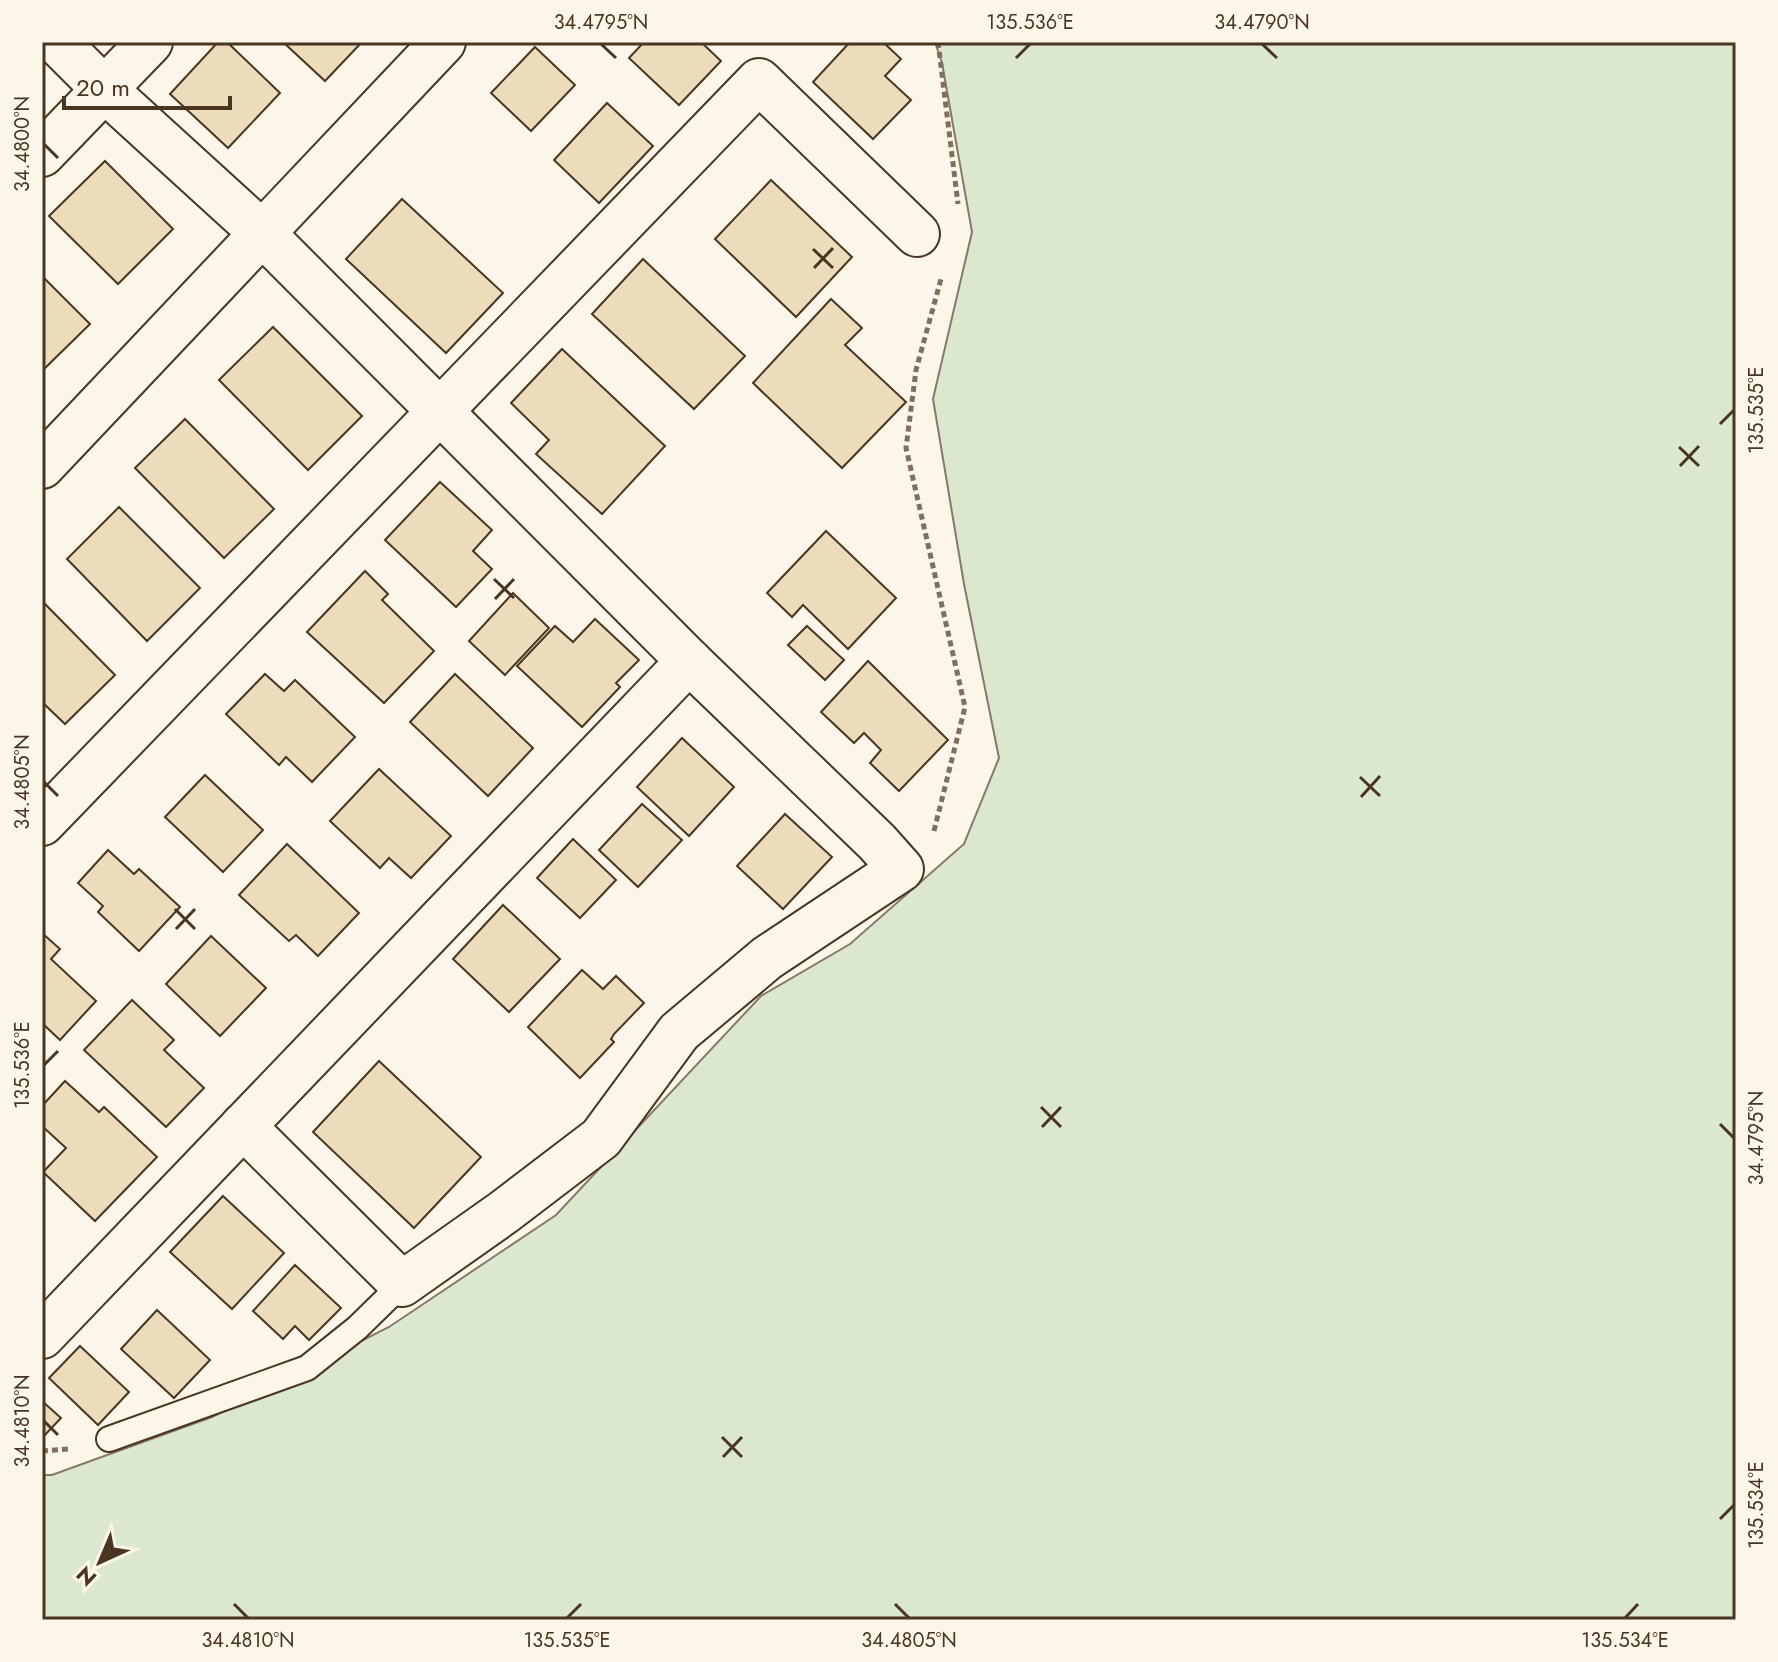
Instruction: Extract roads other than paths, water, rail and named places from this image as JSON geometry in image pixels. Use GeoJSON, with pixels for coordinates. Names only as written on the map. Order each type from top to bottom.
{"type":"FeatureCollection","features":[{"type":"Feature","properties":{"kind":"street"},"geometry":{"type":"LineString","coordinates":[[57,42],[262,233],[438,413],[901,869],[767,958],[679,1032],[601,1138],[402,1284],[243,1126]]}},
{"type":"Feature","properties":{"kind":"street"},"geometry":{"type":"LineString","coordinates":[[42,154],[150,42]]}},
{"type":"Feature","properties":{"kind":"street"},"geometry":{"type":"LineString","coordinates":[[42,466],[443,42]]}},
{"type":"Feature","properties":{"kind":"street"},"geometry":{"type":"LineString","coordinates":[[42,823],[759,81],[917,234]]}},
{"type":"Feature","properties":{"kind":"street"},"geometry":{"type":"LineString","coordinates":[[42,1336],[689,661]]}},
{"type":"Feature","properties":{"kind":"lane"},"geometry":{"type":"LineString","coordinates":[[109,1439],[307,1368],[357,1328],[402,1284]]}}]}
